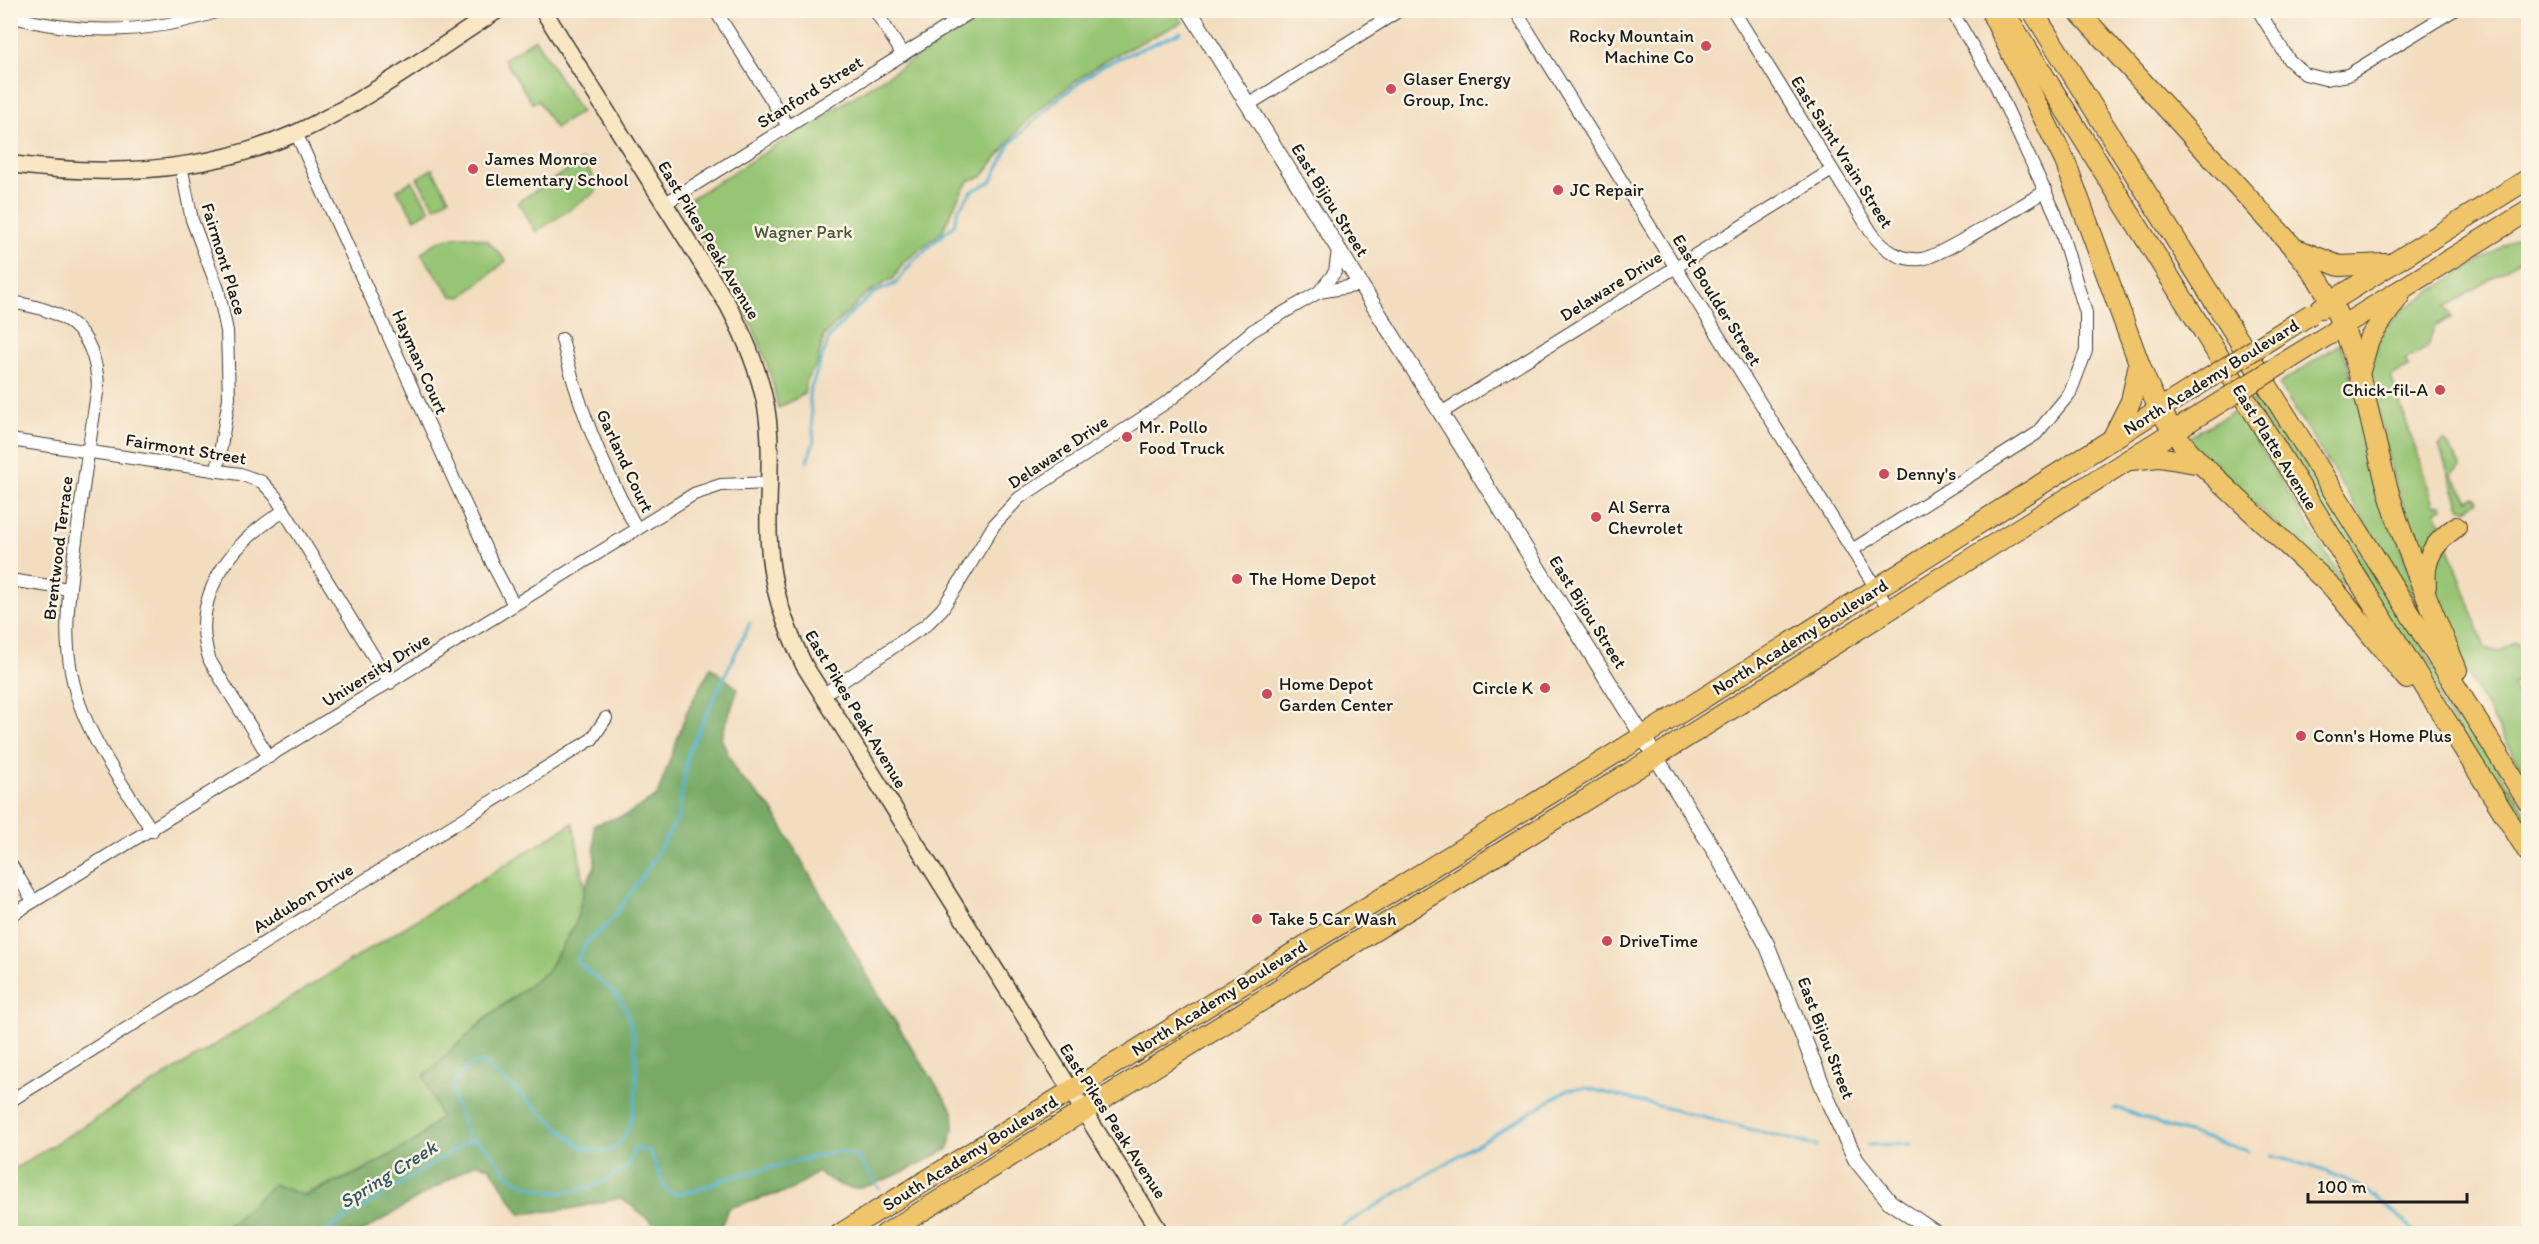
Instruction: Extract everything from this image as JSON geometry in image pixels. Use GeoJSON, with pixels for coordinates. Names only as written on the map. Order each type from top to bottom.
{"type":"FeatureCollection","features":[{"type":"Feature","properties":{"kind":"highway"},"geometry":{"type":"LineString","coordinates":[[1991,10],[2065,161],[2139,363],[2167,404],[2201,464],[2334,589],[2454,734]]}},
{"type":"Feature","properties":{"kind":"highway","name":"East Platte Avenue"},"geometry":{"type":"LineString","coordinates":[[2003,10],[2529,852]]}},
{"type":"Feature","properties":{"kind":"highway","name":"East Platte Avenue"},"geometry":{"type":"LineString","coordinates":[[2032,10],[2529,802]]}},
{"type":"Feature","properties":{"kind":"highway"},"geometry":{"type":"LineString","coordinates":[[2077,10],[2294,248],[2333,301],[2337,330],[2359,374],[2374,444],[2389,494],[2430,607],[2487,735]]}},
{"type":"Feature","properties":{"kind":"highway","name":"North Academy Boulevard"},"geometry":{"type":"LineString","coordinates":[[1069,1091],[1643,736],[2167,404],[2529,179]]}},
{"type":"Feature","properties":{"kind":"highway","name":"North Academy Boulevard"},"geometry":{"type":"LineString","coordinates":[[1082,1111],[2529,212]]}},
{"type":"Feature","properties":{"kind":"highway"},"geometry":{"type":"LineString","coordinates":[[2294,248],[2338,266],[2350,268],[2394,263]]}},
{"type":"Feature","properties":{"kind":"highway"},"geometry":{"type":"LineString","coordinates":[[2359,374],[2368,339],[2407,286]]}},
{"type":"Feature","properties":{"kind":"highway"},"geometry":{"type":"LineString","coordinates":[[2112,439],[2131,401],[2139,363]]}},
{"type":"Feature","properties":{"kind":"highway"},"geometry":{"type":"LineString","coordinates":[[2125,461],[2159,457],[2201,464]]}},
{"type":"Feature","properties":{"kind":"highway"},"geometry":{"type":"LineString","coordinates":[[2430,607],[2426,584],[2426,560],[2441,538],[2456,527]]}},
{"type":"Feature","properties":{"kind":"highway","name":"South Academy Boulevard"},"geometry":{"type":"LineString","coordinates":[[840,1233],[1069,1091]]}},
{"type":"Feature","properties":{"kind":"highway","name":"South Academy Boulevard"},"geometry":{"type":"LineString","coordinates":[[885,1233],[1082,1111]]}},
{"type":"Feature","properties":{"kind":"main road"},"geometry":{"type":"LineString","coordinates":[[10,164],[107,172],[181,166],[246,152],[296,133],[342,109],[498,10]]}},
{"type":"Feature","properties":{"kind":"main road","name":"East Pikes Peak Avenue"},"geometry":{"type":"LineString","coordinates":[[543,10],[728,305],[751,352],[766,408],[769,546],[776,595],[792,642],[821,696],[1161,1233]]}},
{"type":"Feature","properties":{"kind":"street"},"geometry":{"type":"LineString","coordinates":[[10,16],[49,26],[112,32],[168,25],[222,10]]}},
{"type":"Feature","properties":{"kind":"street"},"geometry":{"type":"LineString","coordinates":[[715,10],[788,126]]}},
{"type":"Feature","properties":{"kind":"street"},"geometry":{"type":"LineString","coordinates":[[875,10],[903,55]]}},
{"type":"Feature","properties":{"kind":"street","name":"Stanford Street"},"geometry":{"type":"LineString","coordinates":[[664,204],[974,10]]}},
{"type":"Feature","properties":{"kind":"street","name":"East Bijou Street"},"geometry":{"type":"LineString","coordinates":[[1189,10],[1722,864],[1767,945],[1830,1105],[1856,1160],[1890,1202],[1937,1233]]}},
{"type":"Feature","properties":{"kind":"street"},"geometry":{"type":"LineString","coordinates":[[1248,105],[1400,10]]}},
{"type":"Feature","properties":{"kind":"street","name":"East Boulder Street"},"geometry":{"type":"LineString","coordinates":[[1515,10],[1889,609]]}},
{"type":"Feature","properties":{"kind":"street","name":"East Saint Vrain Street"},"geometry":{"type":"LineString","coordinates":[[1733,10],[1878,242],[1895,255],[1923,259],[1935,254],[2046,191]]}},
{"type":"Feature","properties":{"kind":"street"},"geometry":{"type":"LineString","coordinates":[[1852,550],[2025,442],[2045,426],[2070,393],[2086,351],[2086,313],[2074,267],[2046,191],[1996,86],[1951,10]]}},
{"type":"Feature","properties":{"kind":"street"},"geometry":{"type":"LineString","coordinates":[[2258,10],[2289,60],[2305,74],[2325,79],[2348,75],[2454,10]]}},
{"type":"Feature","properties":{"kind":"street","name":"Hayman Court"},"geometry":{"type":"LineString","coordinates":[[296,133],[492,563],[514,605]]}},
{"type":"Feature","properties":{"kind":"street","name":"Fairmont Place"},"geometry":{"type":"LineString","coordinates":[[181,166],[192,220],[218,289],[227,331],[229,398],[218,471]]}},
{"type":"Feature","properties":{"kind":"street","name":"Delaware Drive"},"geometry":{"type":"LineString","coordinates":[[1441,413],[1832,171]]}},
{"type":"Feature","properties":{"kind":"street","name":"Delaware Drive"},"geometry":{"type":"LineString","coordinates":[[1319,292],[1335,272],[1338,250]]}},
{"type":"Feature","properties":{"kind":"street","name":"Delaware Drive"},"geometry":{"type":"LineString","coordinates":[[821,696],[926,625],[942,609],[994,525],[1019,498],[1170,400],[1252,331],[1319,292],[1360,285]]}},
{"type":"Feature","properties":{"kind":"street","name":"Brentwood Terrace"},"geometry":{"type":"LineString","coordinates":[[10,302],[36,306],[64,317],[84,334],[95,357],[98,386],[69,589],[65,627],[66,650],[78,698],[92,733],[152,831]]}},
{"type":"Feature","properties":{"kind":"street","name":"Garland Court"},"geometry":{"type":"LineString","coordinates":[[562,339],[593,443],[637,529]]}},
{"type":"Feature","properties":{"kind":"street","name":"Fairmont Street"},"geometry":{"type":"LineString","coordinates":[[10,440],[240,474],[261,482],[270,489],[390,682]]}},
{"type":"Feature","properties":{"kind":"street","name":"University Drive"},"geometry":{"type":"LineString","coordinates":[[10,916],[152,831],[637,529],[708,488],[737,483],[769,483]]}},
{"type":"Feature","properties":{"kind":"street"},"geometry":{"type":"LineString","coordinates":[[269,758],[210,661],[206,648],[205,619],[211,590],[226,560],[255,530],[284,511]]}},
{"type":"Feature","properties":{"kind":"street"},"geometry":{"type":"LineString","coordinates":[[10,580],[69,589]]}},
{"type":"Feature","properties":{"kind":"street","name":"Audubon Drive"},"geometry":{"type":"LineString","coordinates":[[10,1101],[592,739],[606,718]]}},
{"type":"Feature","properties":{"kind":"street"},"geometry":{"type":"LineString","coordinates":[[10,863],[33,902]]}},
{"type":"Feature","properties":{"kind":"green space","name":"Wagner Park"},"geometry":{"type":"Polygon","coordinates":[[[992,10],[1175,11],[1183,22],[1105,60],[1049,101],[1020,128],[982,177],[970,180],[960,194],[942,232],[903,263],[894,278],[865,295],[824,336],[817,364],[807,378],[804,394],[778,408],[764,353],[753,328],[728,281],[683,209],[684,203],[992,10]]]}},
{"type":"Feature","properties":{"kind":"green space"},"geometry":{"type":"Polygon","coordinates":[[[535,39],[581,112],[555,128],[538,100],[532,103],[504,59],[535,39]]]}},
{"type":"Feature","properties":{"kind":"green space"},"geometry":{"type":"Polygon","coordinates":[[[583,160],[593,177],[596,192],[536,232],[518,202],[583,160]]]}},
{"type":"Feature","properties":{"kind":"green space"},"geometry":{"type":"Polygon","coordinates":[[[432,169],[449,198],[435,207],[417,178],[432,169]]]}},
{"type":"Feature","properties":{"kind":"green space"},"geometry":{"type":"Polygon","coordinates":[[[412,181],[430,210],[415,219],[397,190],[412,181]]]}},
{"type":"Feature","properties":{"kind":"green space"},"geometry":{"type":"Polygon","coordinates":[[[2528,230],[2528,255],[2446,307],[2452,317],[2434,327],[2428,347],[2405,360],[2409,367],[2391,376],[2434,505],[2442,504],[2443,508],[2436,511],[2485,648],[2498,652],[2516,642],[2521,649],[2528,644],[2528,675],[2513,685],[2528,711],[2528,779],[2478,693],[2442,622],[2393,477],[2367,367],[2385,327],[2402,310],[2528,230]]]}},
{"type":"Feature","properties":{"kind":"green space"},"geometry":{"type":"Polygon","coordinates":[[[469,236],[488,241],[506,261],[462,297],[452,296],[421,254],[443,240],[469,236]]]}},
{"type":"Feature","properties":{"kind":"green space"},"geometry":{"type":"Polygon","coordinates":[[[2338,345],[2342,346],[2420,610],[2279,384],[2338,345]]]}},
{"type":"Feature","properties":{"kind":"green space"},"geometry":{"type":"Polygon","coordinates":[[[2264,394],[2528,816],[2528,843],[2250,402],[2264,394]]]}},
{"type":"Feature","properties":{"kind":"green space"},"geometry":{"type":"Polygon","coordinates":[[[2237,410],[2345,584],[2340,586],[2186,438],[2237,410]]]}},
{"type":"Feature","properties":{"kind":"green space"},"geometry":{"type":"Polygon","coordinates":[[[2443,441],[2446,442],[2461,467],[2451,474],[2469,500],[2474,497],[2477,499],[2478,502],[2467,509],[2460,507],[2439,446],[2443,441]]]}},
{"type":"Feature","properties":{"kind":"green space"},"geometry":{"type":"Polygon","coordinates":[[[711,667],[738,689],[721,738],[738,775],[772,809],[885,1006],[953,1111],[954,1127],[948,1149],[891,1178],[857,1188],[841,1185],[818,1172],[791,1190],[728,1208],[719,1233],[651,1233],[653,1223],[621,1198],[570,1209],[520,1214],[490,1167],[476,1163],[360,1233],[221,1233],[274,1184],[305,1196],[360,1172],[417,1140],[440,1117],[424,1076],[480,1024],[547,971],[575,925],[585,887],[595,866],[594,825],[628,814],[657,796],[687,711],[711,667]]]}},
{"type":"Feature","properties":{"kind":"green space"},"geometry":{"type":"Polygon","coordinates":[[[573,823],[585,887],[575,925],[547,972],[488,1016],[424,1076],[440,1117],[417,1140],[360,1172],[229,1224],[221,1233],[16,1234],[11,1226],[11,1171],[573,823]]]}},
{"type":"Feature","properties":{"kind":"waterway"},"geometry":{"type":"LineString","coordinates":[[1220,13],[1226,10]]}},
{"type":"Feature","properties":{"kind":"waterway"},"geometry":{"type":"LineString","coordinates":[[807,461],[814,441],[809,393],[829,338],[850,314],[874,293],[895,284],[913,261],[954,225],[958,210],[972,191],[991,182],[1010,144],[1055,101],[1103,65],[1181,32]]}},
{"type":"Feature","properties":{"kind":"waterway"},"geometry":{"type":"LineString","coordinates":[[470,1140],[454,1101],[453,1084],[470,1065],[483,1062],[580,1146],[596,1151],[608,1151],[623,1138],[630,1123],[636,1085],[636,1064],[631,1027],[627,1013],[618,997],[577,961],[585,944],[610,922],[650,865],[678,818],[688,753],[750,623]]}},
{"type":"Feature","properties":{"kind":"waterway"},"geometry":{"type":"LineString","coordinates":[[1329,1234],[1569,1089],[1587,1088],[1817,1146]]}},
{"type":"Feature","properties":{"kind":"waterway"},"geometry":{"type":"LineString","coordinates":[[2114,1109],[2121,1109],[2168,1127],[2248,1151]]}},
{"type":"Feature","properties":{"kind":"waterway"},"geometry":{"type":"LineString","coordinates":[[470,1140],[478,1142],[489,1150],[502,1168],[513,1178],[525,1185],[551,1192],[576,1191],[601,1183],[627,1167],[634,1148],[650,1151],[665,1189],[676,1194],[698,1190],[724,1179],[838,1151],[858,1157],[879,1188]]}},
{"type":"Feature","properties":{"kind":"waterway","name":"Spring Creek"},"geometry":{"type":"LineString","coordinates":[[321,1234],[470,1140]]}},
{"type":"Feature","properties":{"kind":"waterway"},"geometry":{"type":"LineString","coordinates":[[1867,1145],[1911,1144]]}},
{"type":"Feature","properties":{"kind":"waterway"},"geometry":{"type":"LineString","coordinates":[[2271,1156],[2314,1167],[2351,1182],[2384,1204],[2416,1234]]}},
{"type":"Feature","properties":{"kind":"place","name":"Rocky Mountain Machine Co"},"geometry":{"type":"Point","coordinates":[1706,46]}},
{"type":"Feature","properties":{"kind":"place","name":"Glaser Energy Group, Inc."},"geometry":{"type":"Point","coordinates":[1391,89]}},
{"type":"Feature","properties":{"kind":"place","name":"James Monroe Elementary School"},"geometry":{"type":"Point","coordinates":[473,169]}},
{"type":"Feature","properties":{"kind":"place","name":"JC Repair"},"geometry":{"type":"Point","coordinates":[1558,190]}},
{"type":"Feature","properties":{"kind":"place","name":"Chick-fil-A"},"geometry":{"type":"Point","coordinates":[2440,390]}},
{"type":"Feature","properties":{"kind":"place","name":"Mr. Pollo Food Truck"},"geometry":{"type":"Point","coordinates":[1127,437]}},
{"type":"Feature","properties":{"kind":"place","name":"Denny's"},"geometry":{"type":"Point","coordinates":[1884,474]}},
{"type":"Feature","properties":{"kind":"place","name":"Al Serra Chevrolet"},"geometry":{"type":"Point","coordinates":[1596,517]}},
{"type":"Feature","properties":{"kind":"place","name":"The Home Depot"},"geometry":{"type":"Point","coordinates":[1237,579]}},
{"type":"Feature","properties":{"kind":"place","name":"Circle K"},"geometry":{"type":"Point","coordinates":[1545,688]}},
{"type":"Feature","properties":{"kind":"place","name":"Home Depot Garden Center"},"geometry":{"type":"Point","coordinates":[1267,694]}},
{"type":"Feature","properties":{"kind":"place","name":"Conn's Home Plus"},"geometry":{"type":"Point","coordinates":[2301,736]}},
{"type":"Feature","properties":{"kind":"place","name":"Take 5 Car Wash"},"geometry":{"type":"Point","coordinates":[1257,919]}},
{"type":"Feature","properties":{"kind":"place","name":"DriveTime"},"geometry":{"type":"Point","coordinates":[1607,941]}}]}
